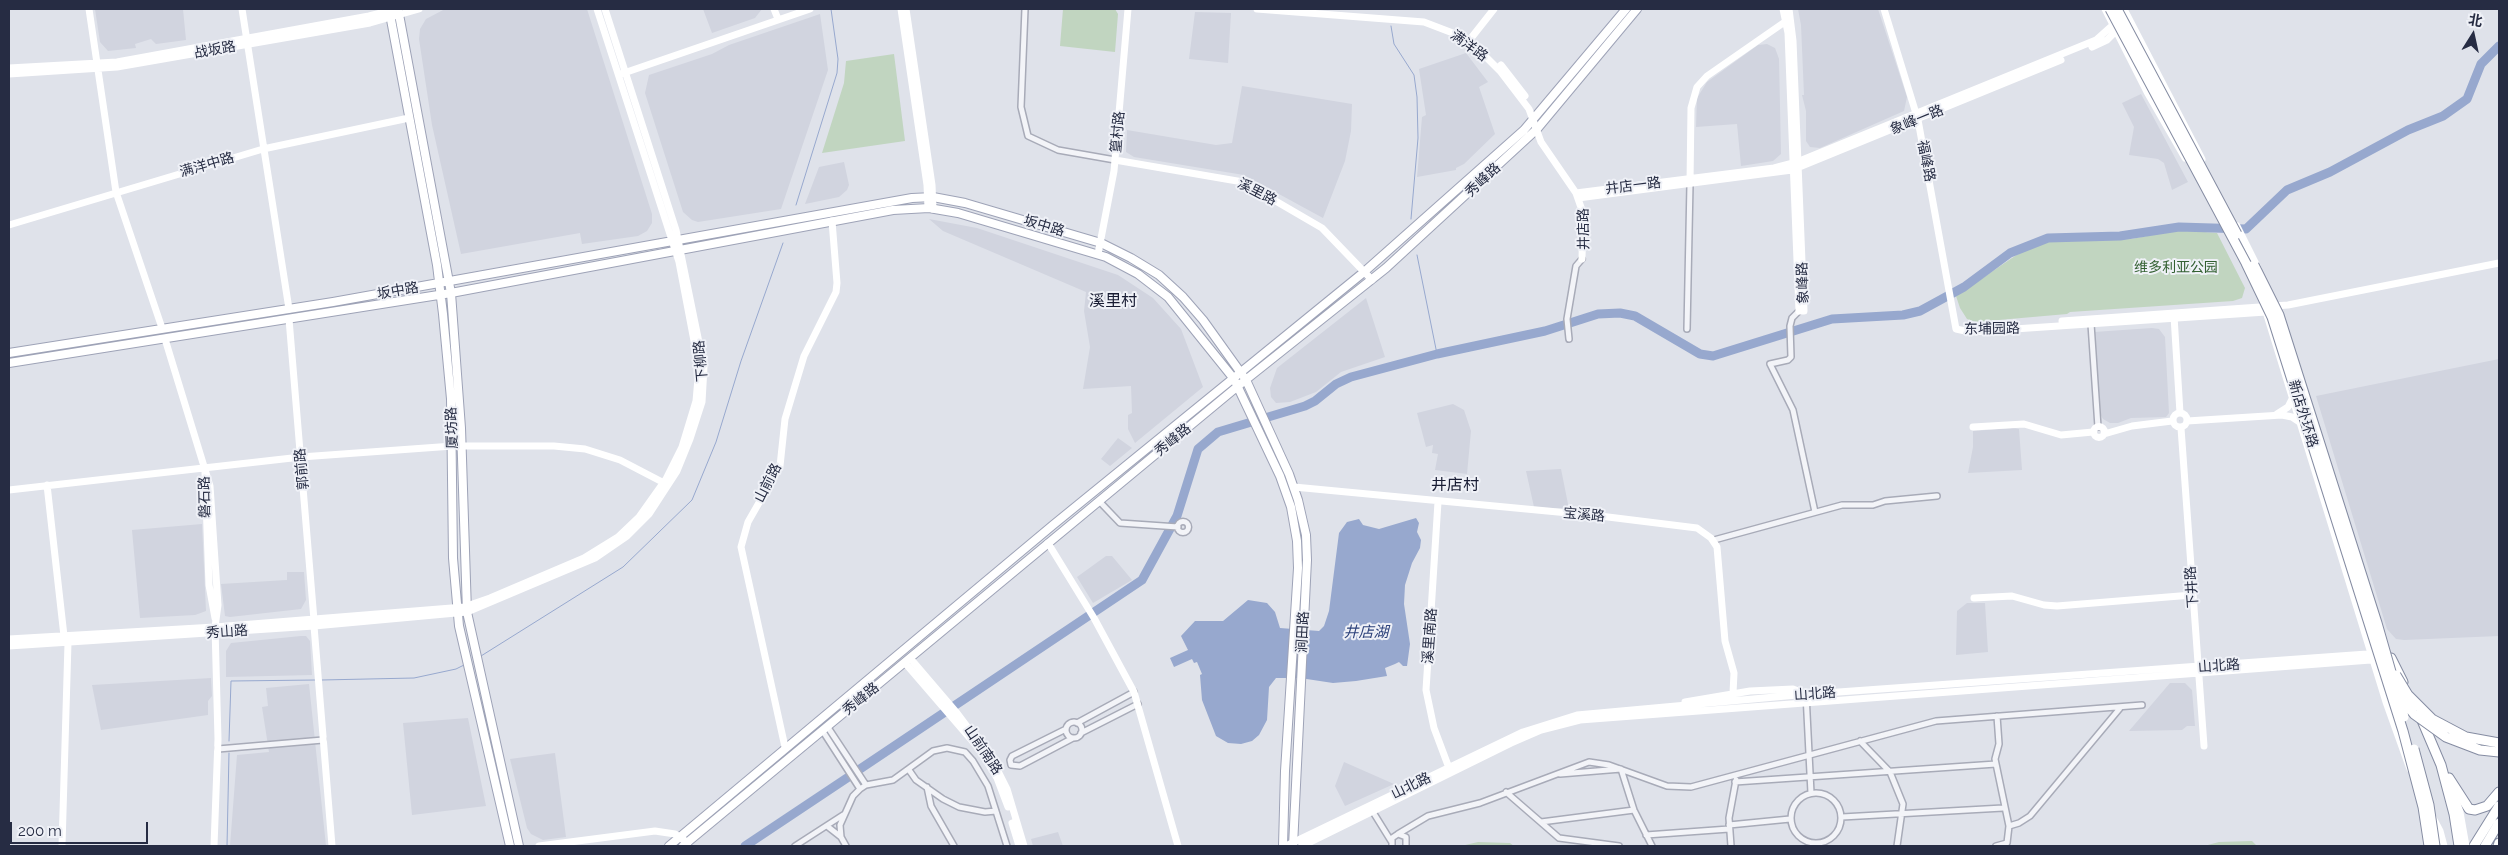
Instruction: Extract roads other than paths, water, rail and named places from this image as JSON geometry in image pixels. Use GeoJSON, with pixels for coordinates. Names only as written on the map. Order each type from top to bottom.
{"type":"FeatureCollection","features":[{"type":"Feature","properties":{"kind":"highway","name":"新店外环路"},"geometry":{"type":"LineString","coordinates":[[2110,9],[2246,263],[2272,317],[2421,770],[2436,846]]}},
{"type":"Feature","properties":{"kind":"highway","name":"新店外环路"},"geometry":{"type":"LineString","coordinates":[[2124,12],[2279,314],[2373,624],[2415,772],[2429,846]]}},
{"type":"Feature","properties":{"kind":"highway"},"geometry":{"type":"LineString","coordinates":[[2373,624],[2399,680],[2419,707],[2432,719],[2458,733],[2480,741],[2499,743]]}},
{"type":"Feature","properties":{"kind":"highway"},"geometry":{"type":"LineString","coordinates":[[2373,624],[2386,671],[2403,701],[2414,714],[2446,737],[2480,750],[2499,752]]}},
{"type":"Feature","properties":{"kind":"highway"},"geometry":{"type":"LineString","coordinates":[[2388,655],[2441,765],[2469,809],[2475,810],[2487,806],[2499,792]]}},
{"type":"Feature","properties":{"kind":"highway"},"geometry":{"type":"LineString","coordinates":[[2441,765],[2454,814],[2459,846]]}},
{"type":"Feature","properties":{"kind":"highway"},"geometry":{"type":"LineString","coordinates":[[2474,846],[2499,806]]}},
{"type":"Feature","properties":{"kind":"highway"},"geometry":{"type":"LineString","coordinates":[[2485,846],[2499,824]]}},
{"type":"Feature","properties":{"kind":"main road"},"geometry":{"type":"LineString","coordinates":[[1244,377],[1537,122],[1626,9]]}},
{"type":"Feature","properties":{"kind":"main road","name":"秀峰路"},"geometry":{"type":"LineString","coordinates":[[668,846],[785,747],[1236,383],[1372,280],[1537,122],[1637,9]]}},
{"type":"Feature","properties":{"kind":"main road","name":"厦坊路"},"geometry":{"type":"LineString","coordinates":[[394,12],[409,118],[441,295],[451,399],[453,558],[457,611],[510,846]]}},
{"type":"Feature","properties":{"kind":"main road","name":"厦坊路"},"geometry":{"type":"LineString","coordinates":[[394,12],[450,282],[462,446],[467,609],[519,846]]}},
{"type":"Feature","properties":{"kind":"main road","name":"坂中路"},"geometry":{"type":"LineString","coordinates":[[9,353],[450,282],[897,199],[930,197],[981,207],[1101,243],[1151,270],[1178,291],[1203,320],[1244,377]]}},
{"type":"Feature","properties":{"kind":"main road","name":"坂中路"},"geometry":{"type":"LineString","coordinates":[[9,363],[441,295],[893,210],[930,208],[979,218],[1098,254],[1131,270],[1163,293],[1202,337],[1236,383]]}},
{"type":"Feature","properties":{"kind":"main road","name":"涧田路"},"geometry":{"type":"LineString","coordinates":[[1244,377],[1294,488],[1304,527],[1307,560],[1289,845]]}},
{"type":"Feature","properties":{"kind":"main road","name":"秀峰路"},"geometry":{"type":"LineString","coordinates":[[685,845],[1099,501],[1236,383]]}},
{"type":"Feature","properties":{"kind":"main road","name":"涧田路"},"geometry":{"type":"LineString","coordinates":[[1236,383],[1288,499],[1297,548],[1285,771],[1289,845]]}},
{"type":"Feature","properties":{"kind":"street"},"geometry":{"type":"LineString","coordinates":[[89,9],[116,192],[162,328]]}},
{"type":"Feature","properties":{"kind":"street"},"geometry":{"type":"LineString","coordinates":[[242,9],[289,309]]}},
{"type":"Feature","properties":{"kind":"street","name":"战坂路"},"geometry":{"type":"LineString","coordinates":[[9,74],[97,67],[419,9]]}},
{"type":"Feature","properties":{"kind":"street","name":"下柳路"},"geometry":{"type":"LineString","coordinates":[[597,9],[622,74]]}},
{"type":"Feature","properties":{"kind":"street","name":"下柳路"},"geometry":{"type":"LineString","coordinates":[[445,613],[467,609],[595,558],[627,536],[649,514],[667,484],[690,425],[698,384],[695,338],[679,251],[622,74],[605,9]]}},
{"type":"Feature","properties":{"kind":"street"},"geometry":{"type":"LineString","coordinates":[[774,9],[778,19]]}},
{"type":"Feature","properties":{"kind":"street"},"geometry":{"type":"LineString","coordinates":[[622,74],[810,9]]}},
{"type":"Feature","properties":{"kind":"street"},"geometry":{"type":"LineString","coordinates":[[901,9],[930,197]]}},
{"type":"Feature","properties":{"kind":"street"},"geometry":{"type":"LineString","coordinates":[[906,9],[930,208]]}},
{"type":"Feature","properties":{"kind":"street"},"geometry":{"type":"LineString","coordinates":[[1025,9],[1020,106],[1028,136],[1058,150],[1115,160]]}},
{"type":"Feature","properties":{"kind":"street","name":"篁村路"},"geometry":{"type":"LineString","coordinates":[[1098,254],[1115,160],[1128,9]]}},
{"type":"Feature","properties":{"kind":"street","name":"满洋路"},"geometry":{"type":"LineString","coordinates":[[1257,9],[1418,21],[1469,40]]}},
{"type":"Feature","properties":{"kind":"street","name":"满洋路"},"geometry":{"type":"LineString","coordinates":[[1310,9],[1420,18],[1438,22],[1490,54],[1509,74],[1537,122]]}},
{"type":"Feature","properties":{"kind":"street"},"geometry":{"type":"LineString","coordinates":[[1469,40],[1494,9]]}},
{"type":"Feature","properties":{"kind":"street","name":"象峰路"},"geometry":{"type":"LineString","coordinates":[[1783,9],[1789,19]]}},
{"type":"Feature","properties":{"kind":"street","name":"象峰路"},"geometry":{"type":"LineString","coordinates":[[1789,9],[1799,311]]}},
{"type":"Feature","properties":{"kind":"street","name":"福峰路"},"geometry":{"type":"LineString","coordinates":[[1884,9],[1917,117],[1953,317]]}},
{"type":"Feature","properties":{"kind":"street"},"geometry":{"type":"LineString","coordinates":[[2105,9],[2147,92],[2217,213],[2265,309],[2405,758],[2440,831],[2444,846]]}},
{"type":"Feature","properties":{"kind":"street"},"geometry":{"type":"LineString","coordinates":[[2124,12],[2277,306],[2388,655]]}},
{"type":"Feature","properties":{"kind":"street","name":"象峰一路"},"geometry":{"type":"LineString","coordinates":[[1690,182],[1795,166],[1917,117],[2096,40],[2114,28],[2124,12]]}},
{"type":"Feature","properties":{"kind":"street"},"geometry":{"type":"LineString","coordinates":[[1687,329],[1691,108],[1697,87],[1710,73],[1789,19]]}},
{"type":"Feature","properties":{"kind":"street","name":"战坂路"},"geometry":{"type":"LineString","coordinates":[[9,68],[97,67]]}},
{"type":"Feature","properties":{"kind":"street","name":"满洋中路"},"geometry":{"type":"LineString","coordinates":[[9,225],[263,149],[409,118]]}},
{"type":"Feature","properties":{"kind":"street","name":"井店路"},"geometry":{"type":"LineString","coordinates":[[1537,122],[1541,142],[1579,195],[1583,213],[1582,259]]}},
{"type":"Feature","properties":{"kind":"street","name":"溪里路"},"geometry":{"type":"LineString","coordinates":[[1115,160],[1243,182],[1322,228],[1372,280]]}},
{"type":"Feature","properties":{"kind":"street","name":"井店一路"},"geometry":{"type":"LineString","coordinates":[[1579,195],[1690,182]]}},
{"type":"Feature","properties":{"kind":"street","name":"山前路"},"geometry":{"type":"LineString","coordinates":[[785,747],[741,547],[748,522],[780,466],[785,419],[804,356],[836,292],[837,283],[832,222]]}},
{"type":"Feature","properties":{"kind":"street"},"geometry":{"type":"LineString","coordinates":[[1569,339],[1568,321],[1576,266],[1582,259]]}},
{"type":"Feature","properties":{"kind":"street","name":"东埔园路"},"geometry":{"type":"LineString","coordinates":[[1953,317],[1959,325],[1969,328],[2265,309],[2499,263]]}},
{"type":"Feature","properties":{"kind":"street"},"geometry":{"type":"LineString","coordinates":[[1799,311],[1792,318],[1790,326],[1791,357],[1788,360],[1770,364],[1792,406],[1815,512]]}},
{"type":"Feature","properties":{"kind":"street"},"geometry":{"type":"LineString","coordinates":[[2174,316],[2180,413]]}},
{"type":"Feature","properties":{"kind":"street","name":"东埔园路"},"geometry":{"type":"LineString","coordinates":[[1953,317],[1956,329],[1964,332],[2091,324],[2174,316]]}},
{"type":"Feature","properties":{"kind":"street","name":"郭前路"},"geometry":{"type":"LineString","coordinates":[[289,319],[332,846]]}},
{"type":"Feature","properties":{"kind":"street"},"geometry":{"type":"LineString","coordinates":[[2091,324],[2096,430]]}},
{"type":"Feature","properties":{"kind":"street","name":"磐石路"},"geometry":{"type":"LineString","coordinates":[[165,339],[205,467],[204,486],[209,585],[216,626],[218,749],[214,846]]}},
{"type":"Feature","properties":{"kind":"street"},"geometry":{"type":"LineString","coordinates":[[2272,416],[2285,410],[2293,397]]}},
{"type":"Feature","properties":{"kind":"street"},"geometry":{"type":"LineString","coordinates":[[2172,421],[2173,416],[2180,413],[2186,416],[2187,421]]}},
{"type":"Feature","properties":{"kind":"street"},"geometry":{"type":"LineString","coordinates":[[2187,421],[2289,416],[2301,423]]}},
{"type":"Feature","properties":{"kind":"street"},"geometry":{"type":"LineString","coordinates":[[2172,421],[2176,427],[2181,428],[2187,421]]}},
{"type":"Feature","properties":{"kind":"street"},"geometry":{"type":"LineString","coordinates":[[1973,427],[2024,424],[2061,435],[2103,429],[2104,434],[2136,426],[2172,421]]}},
{"type":"Feature","properties":{"kind":"street","name":"下井路"},"geometry":{"type":"LineString","coordinates":[[2181,428],[2204,746]]}},
{"type":"Feature","properties":{"kind":"street"},"geometry":{"type":"LineString","coordinates":[[9,490],[301,457],[453,446]]}},
{"type":"Feature","properties":{"kind":"street"},"geometry":{"type":"LineString","coordinates":[[462,446],[554,446],[585,449],[620,460],[667,484]]}},
{"type":"Feature","properties":{"kind":"street"},"geometry":{"type":"LineString","coordinates":[[47,485],[66,640],[62,846]]}},
{"type":"Feature","properties":{"kind":"street","name":"宝溪路"},"geometry":{"type":"LineString","coordinates":[[1294,488],[1682,525],[1697,528],[1714,540]]}},
{"type":"Feature","properties":{"kind":"street"},"geometry":{"type":"LineString","coordinates":[[1733,693],[1734,673],[1725,646],[1718,550],[1714,540],[1845,505],[1872,505],[1885,501],[1937,496]]}},
{"type":"Feature","properties":{"kind":"street"},"geometry":{"type":"LineString","coordinates":[[1099,501],[1120,523],[1164,524],[1178,527]]}},
{"type":"Feature","properties":{"kind":"street","name":"溪里南路"},"geometry":{"type":"LineString","coordinates":[[1438,502],[1426,690],[1434,728],[1449,768]]}},
{"type":"Feature","properties":{"kind":"street"},"geometry":{"type":"LineString","coordinates":[[1048,543],[1088,606],[1134,692],[1178,846]]}},
{"type":"Feature","properties":{"kind":"street"},"geometry":{"type":"LineString","coordinates":[[1974,598],[2012,596],[2044,605],[2057,606],[2192,595]]}},
{"type":"Feature","properties":{"kind":"street","name":"秀山路"},"geometry":{"type":"LineString","coordinates":[[9,646],[216,626],[314,623],[445,613]]}},
{"type":"Feature","properties":{"kind":"street","name":"秀山路"},"geometry":{"type":"LineString","coordinates":[[9,639],[66,640]]}},
{"type":"Feature","properties":{"kind":"street","name":"山北路"},"geometry":{"type":"LineString","coordinates":[[1289,845],[1523,732],[1555,720],[1582,715],[2388,655]]}},
{"type":"Feature","properties":{"kind":"street"},"geometry":{"type":"LineString","coordinates":[[907,661],[954,715]]}},
{"type":"Feature","properties":{"kind":"street"},"geometry":{"type":"LineString","coordinates":[[1645,709],[1733,693],[1793,690],[1806,698],[1811,793]]}},
{"type":"Feature","properties":{"kind":"street"},"geometry":{"type":"LineString","coordinates":[[1134,692],[1077,723],[1070,723],[1066,729],[1012,756],[1010,760],[1011,765],[1020,766],[1081,732],[1138,704]]}},
{"type":"Feature","properties":{"kind":"street","name":"山北路"},"geometry":{"type":"LineString","coordinates":[[1302,846],[1511,743],[1564,723],[1587,719],[1806,698]]}},
{"type":"Feature","properties":{"kind":"street"},"geometry":{"type":"LineString","coordinates":[[1374,812],[1392,844],[1398,834],[1428,816],[1480,803],[1589,762],[1599,762],[1667,786],[1678,788],[1696,787],[1737,774],[1936,721],[2142,705]]}},
{"type":"Feature","properties":{"kind":"street"},"geometry":{"type":"LineString","coordinates":[[2009,826],[2019,823],[2030,816],[2121,707]]}},
{"type":"Feature","properties":{"kind":"street","name":"山前南路"},"geometry":{"type":"LineString","coordinates":[[954,715],[991,766],[1006,803],[1019,846]]}},
{"type":"Feature","properties":{"kind":"street","name":"山前南路"},"geometry":{"type":"LineString","coordinates":[[954,715],[982,745],[1001,774],[1024,846]]}},
{"type":"Feature","properties":{"kind":"street"},"geometry":{"type":"LineString","coordinates":[[1996,846],[2007,843],[2009,826],[2003,808],[1996,764],[1999,744],[1997,716]]}},
{"type":"Feature","properties":{"kind":"street"},"geometry":{"type":"LineString","coordinates":[[1077,723],[1081,726],[1081,732]]}},
{"type":"Feature","properties":{"kind":"street"},"geometry":{"type":"LineString","coordinates":[[824,728],[866,785]]}},
{"type":"Feature","properties":{"kind":"street"},"geometry":{"type":"LineString","coordinates":[[824,728],[860,789]]}},
{"type":"Feature","properties":{"kind":"street"},"geometry":{"type":"LineString","coordinates":[[1066,729],[1067,734],[1073,738]]}},
{"type":"Feature","properties":{"kind":"street"},"geometry":{"type":"LineString","coordinates":[[218,749],[323,740]]}},
{"type":"Feature","properties":{"kind":"street"},"geometry":{"type":"LineString","coordinates":[[1860,742],[1890,772],[1903,804],[1897,846]]}},
{"type":"Feature","properties":{"kind":"street"},"geometry":{"type":"LineString","coordinates":[[841,837],[840,825],[843,815],[853,796],[860,789],[866,785],[893,780],[933,751],[947,748],[965,752],[973,761],[988,786],[1007,846]]}},
{"type":"Feature","properties":{"kind":"street"},"geometry":{"type":"LineString","coordinates":[[1735,782],[1996,764]]}},
{"type":"Feature","properties":{"kind":"street"},"geometry":{"type":"LineString","coordinates":[[2441,765],[2460,812],[2466,846]]}},
{"type":"Feature","properties":{"kind":"street"},"geometry":{"type":"LineString","coordinates":[[1552,775],[1621,769]]}},
{"type":"Feature","properties":{"kind":"street"},"geometry":{"type":"LineString","coordinates":[[1621,769],[1634,810],[1652,846]]}},
{"type":"Feature","properties":{"kind":"street"},"geometry":{"type":"LineString","coordinates":[[909,770],[916,780],[943,799],[960,807],[996,811]]}},
{"type":"Feature","properties":{"kind":"street"},"geometry":{"type":"LineString","coordinates":[[1732,846],[1729,827],[1737,774]]}},
{"type":"Feature","properties":{"kind":"street"},"geometry":{"type":"LineString","coordinates":[[927,786],[931,806],[954,846]]}},
{"type":"Feature","properties":{"kind":"street"},"geometry":{"type":"LineString","coordinates":[[1506,792],[1562,839],[1619,846]]}},
{"type":"Feature","properties":{"kind":"street"},"geometry":{"type":"LineString","coordinates":[[1811,793],[1829,796],[1835,801],[1842,817],[1841,825],[1832,838],[1817,844],[1801,839],[1795,833],[1790,819],[1795,804],[1799,799],[1811,793]]}},
{"type":"Feature","properties":{"kind":"street"},"geometry":{"type":"LineString","coordinates":[[2425,802],[2436,846]]}},
{"type":"Feature","properties":{"kind":"street"},"geometry":{"type":"LineString","coordinates":[[1842,817],[2003,808]]}},
{"type":"Feature","properties":{"kind":"street"},"geometry":{"type":"LineString","coordinates":[[1540,822],[1634,810]]}},
{"type":"Feature","properties":{"kind":"street"},"geometry":{"type":"LineString","coordinates":[[795,846],[843,815]]}},
{"type":"Feature","properties":{"kind":"street"},"geometry":{"type":"LineString","coordinates":[[1646,835],[1790,819]]}},
{"type":"Feature","properties":{"kind":"street"},"geometry":{"type":"LineString","coordinates":[[827,826],[841,837],[846,846]]}},
{"type":"Feature","properties":{"kind":"street"},"geometry":{"type":"LineString","coordinates":[[539,846],[649,831],[661,831],[679,838],[685,845]]}},
{"type":"Feature","properties":{"kind":"street"},"geometry":{"type":"LineString","coordinates":[[562,846],[645,835],[660,834],[679,838]]}},
{"type":"Feature","properties":{"kind":"street"},"geometry":{"type":"LineString","coordinates":[[1398,834],[1406,837],[1406,846]]}},
{"type":"Feature","properties":{"kind":"water","name":"井店湖"},"geometry":{"type":"Polygon","coordinates":[[[1416,518],[1419,523],[1417,532],[1421,540],[1420,548],[1412,563],[1405,585],[1404,604],[1410,644],[1407,666],[1403,666],[1399,662],[1385,668],[1387,676],[1356,681],[1333,683],[1300,678],[1276,678],[1269,687],[1267,720],[1259,735],[1252,741],[1241,744],[1228,743],[1216,736],[1202,700],[1200,675],[1202,674],[1197,662],[1194,663],[1192,659],[1174,667],[1170,658],[1188,650],[1181,636],[1195,621],[1223,621],[1248,600],[1267,603],[1275,612],[1280,628],[1319,631],[1324,626],[1329,611],[1339,533],[1347,522],[1359,519],[1363,525],[1379,529],[1416,518]]]}},
{"type":"Feature","properties":{"kind":"waterway"},"geometry":{"type":"LineString","coordinates":[[796,205],[837,73],[838,59],[831,9]]}},
{"type":"Feature","properties":{"kind":"waterway"},"geometry":{"type":"LineString","coordinates":[[1391,26],[1394,44],[1414,75],[1417,97],[1418,138],[1411,219]]}},
{"type":"Feature","properties":{"kind":"waterway"},"geometry":{"type":"LineString","coordinates":[[860,769],[1142,580],[1177,516],[1198,449],[1218,432],[1305,406],[1315,401],[1336,384],[1351,377],[1437,354],[1545,331],[1598,314],[1620,313],[1635,316],[1700,354],[1713,356],[1832,319],[1903,315],[1920,311],[1964,287],[2010,253],[2048,238],[2120,236],[2179,227],[2246,229],[2287,190],[2330,172],[2408,130],[2443,116],[2467,99],[2481,64],[2499,46]]}},
{"type":"Feature","properties":{"kind":"waterway"},"geometry":{"type":"LineString","coordinates":[[481,656],[623,567],[692,500],[716,442],[741,361],[783,243]]}},
{"type":"Feature","properties":{"kind":"waterway"},"geometry":{"type":"LineString","coordinates":[[1417,255],[1437,354]]}},
{"type":"Feature","properties":{"kind":"waterway"},"geometry":{"type":"LineString","coordinates":[[322,680],[414,678],[456,669],[464,665]]}},
{"type":"Feature","properties":{"kind":"waterway"},"geometry":{"type":"LineString","coordinates":[[229,741],[231,681],[316,680]]}},
{"type":"Feature","properties":{"kind":"waterway"},"geometry":{"type":"LineString","coordinates":[[227,846],[229,753]]}},
{"type":"Feature","properties":{"kind":"waterway"},"geometry":{"type":"LineString","coordinates":[[745,846],[847,778]]}},
{"type":"Feature","properties":{"kind":"district","name":"溪里村"},"geometry":{"type":"Point","coordinates":[1113,301]}},
{"type":"Feature","properties":{"kind":"district","name":"井店村"},"geometry":{"type":"Point","coordinates":[1455,485]}},
{"type":"Feature","properties":{"kind":"park label","name":"维多利亚公园"},"geometry":{"type":"Point","coordinates":[2176,268]}}]}
